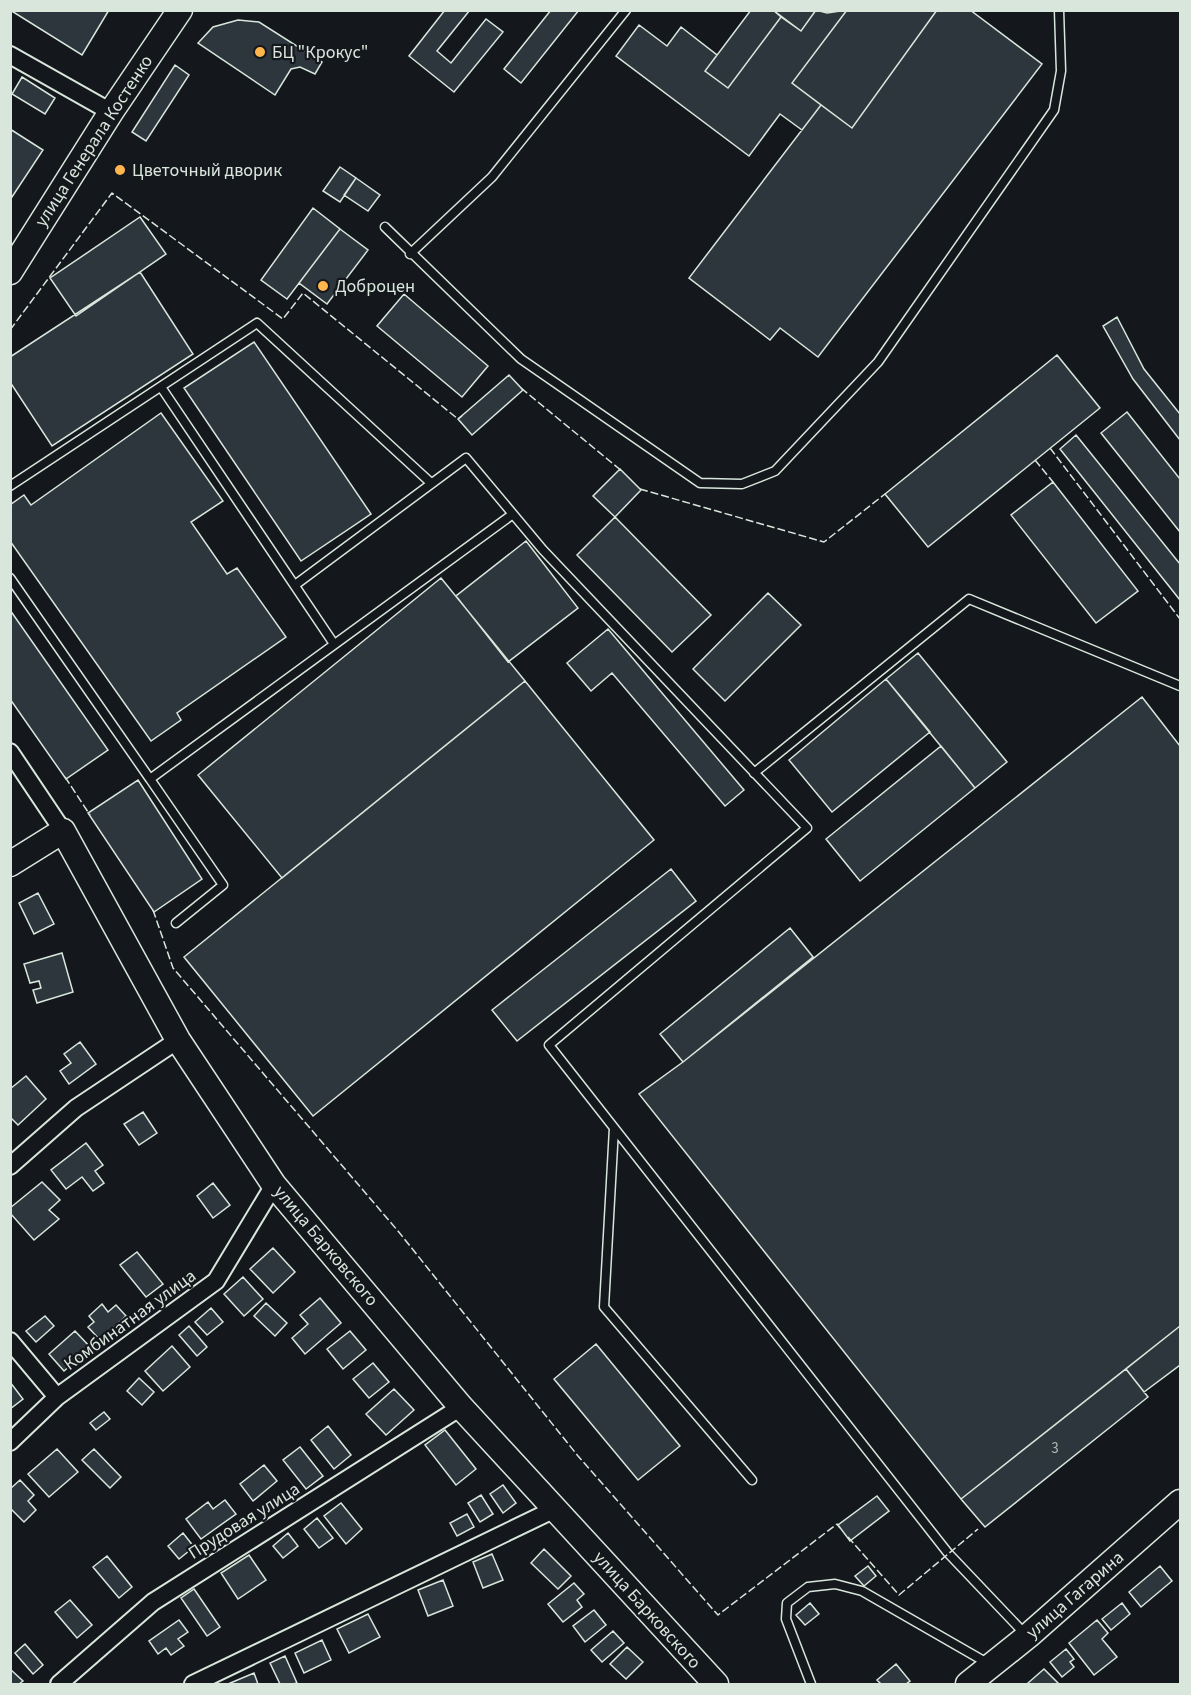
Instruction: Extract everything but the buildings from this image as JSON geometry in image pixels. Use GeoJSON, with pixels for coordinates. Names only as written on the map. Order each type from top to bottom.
{"type":"FeatureCollection","features":[{"type":"Feature","properties":{"kind":"street","name":"улица Генерала Костенко"},"geometry":{"type":"LineString","coordinates":[[10,272],[111,112],[180,10]]}},
{"type":"Feature","properties":{"kind":"street"},"geometry":{"type":"LineString","coordinates":[[10,55],[111,112]]}},
{"type":"Feature","properties":{"kind":"street","name":"улица Барковского"},"geometry":{"type":"LineString","coordinates":[[10,752],[63,831],[178,1040],[274,1185],[461,1407],[716,1684]]}},
{"type":"Feature","properties":{"kind":"street"},"geometry":{"type":"LineString","coordinates":[[10,864],[63,831]]}},
{"type":"Feature","properties":{"kind":"street"},"geometry":{"type":"LineString","coordinates":[[10,1166],[76,1108],[178,1040]]}},
{"type":"Feature","properties":{"kind":"street","name":"Комбинатная улица"},"geometry":{"type":"LineString","coordinates":[[10,1442],[57,1397],[216,1281],[274,1185]]}},
{"type":"Feature","properties":{"kind":"street"},"geometry":{"type":"LineString","coordinates":[[10,1341],[57,1397]]}},
{"type":"Feature","properties":{"kind":"street","name":"Прудовая улица"},"geometry":{"type":"LineString","coordinates":[[59,1684],[153,1602],[461,1407]]}},
{"type":"Feature","properties":{"kind":"street","name":"улица Гагарина"},"geometry":{"type":"LineString","coordinates":[[968,1684],[1028,1636],[1180,1502]]}},
{"type":"Feature","properties":{"kind":"street"},"geometry":{"type":"LineString","coordinates":[[193,1684],[555,1509]]}},
{"type":"Feature","properties":{"kind":"lane"},"geometry":{"type":"LineString","coordinates":[[410,254],[492,177],[626,10]]}},
{"type":"Feature","properties":{"kind":"lane"},"geometry":{"type":"LineString","coordinates":[[386,227],[410,254],[521,359],[700,483],[742,484],[775,471],[878,362],[1054,110],[1061,71],[1059,10]]}},
{"type":"Feature","properties":{"kind":"lane"},"geometry":{"type":"LineString","coordinates":[[10,486],[257,323],[431,483]]}},
{"type":"Feature","properties":{"kind":"lane"},"geometry":{"type":"LineString","coordinates":[[161,387],[334,644]]}},
{"type":"Feature","properties":{"kind":"lane"},"geometry":{"type":"LineString","coordinates":[[296,585],[466,458],[543,550],[807,828],[549,1045],[948,1554],[1028,1636]]}},
{"type":"Feature","properties":{"kind":"lane"},"geometry":{"type":"LineString","coordinates":[[150,779],[513,514]]}},
{"type":"Feature","properties":{"kind":"lane"},"geometry":{"type":"LineString","coordinates":[[10,578],[223,885],[176,923]]}},
{"type":"Feature","properties":{"kind":"lane"},"geometry":{"type":"LineString","coordinates":[[754,772],[969,599],[1180,686]]}},
{"type":"Feature","properties":{"kind":"lane"},"geometry":{"type":"LineString","coordinates":[[614,1128],[604,1307],[752,1480]]}},
{"type":"Feature","properties":{"kind":"lane"},"geometry":{"type":"LineString","coordinates":[[811,1684],[786,1619],[787,1603],[808,1587],[835,1584],[862,1591],[992,1666]]}},
{"type":"Feature","properties":{"kind":"fence"},"geometry":{"type":"LineString","coordinates":[[10,330],[112,193],[283,319],[303,293],[458,419],[462,416]]}},
{"type":"Feature","properties":{"kind":"fence"},"geometry":{"type":"LineString","coordinates":[[521,388],[623,472]]}},
{"type":"Feature","properties":{"kind":"fence"},"geometry":{"type":"LineString","coordinates":[[1050,448],[1180,619]]}},
{"type":"Feature","properties":{"kind":"fence"},"geometry":{"type":"LineString","coordinates":[[1035,460],[1053,482]]}},
{"type":"Feature","properties":{"kind":"fence"},"geometry":{"type":"LineString","coordinates":[[640,489],[824,542],[885,494]]}},
{"type":"Feature","properties":{"kind":"fence"},"geometry":{"type":"LineString","coordinates":[[65,777],[90,815]]}},
{"type":"Feature","properties":{"kind":"fence"},"geometry":{"type":"LineString","coordinates":[[153,910],[173,968],[398,1231],[578,1456],[718,1615],[837,1524],[840,1528]]}},
{"type":"Feature","properties":{"kind":"fence"},"geometry":{"type":"LineString","coordinates":[[848,1537],[899,1595],[978,1529]]}},
{"type":"Feature","properties":{"kind":"place","name":"БЦ \"Крокус\""},"geometry":{"type":"Point","coordinates":[260,52]}},
{"type":"Feature","properties":{"kind":"place","name":"Цветочный дворик"},"geometry":{"type":"Point","coordinates":[120,170]}},
{"type":"Feature","properties":{"kind":"place","name":"Доброцен"},"geometry":{"type":"Point","coordinates":[323,286]}}]}
